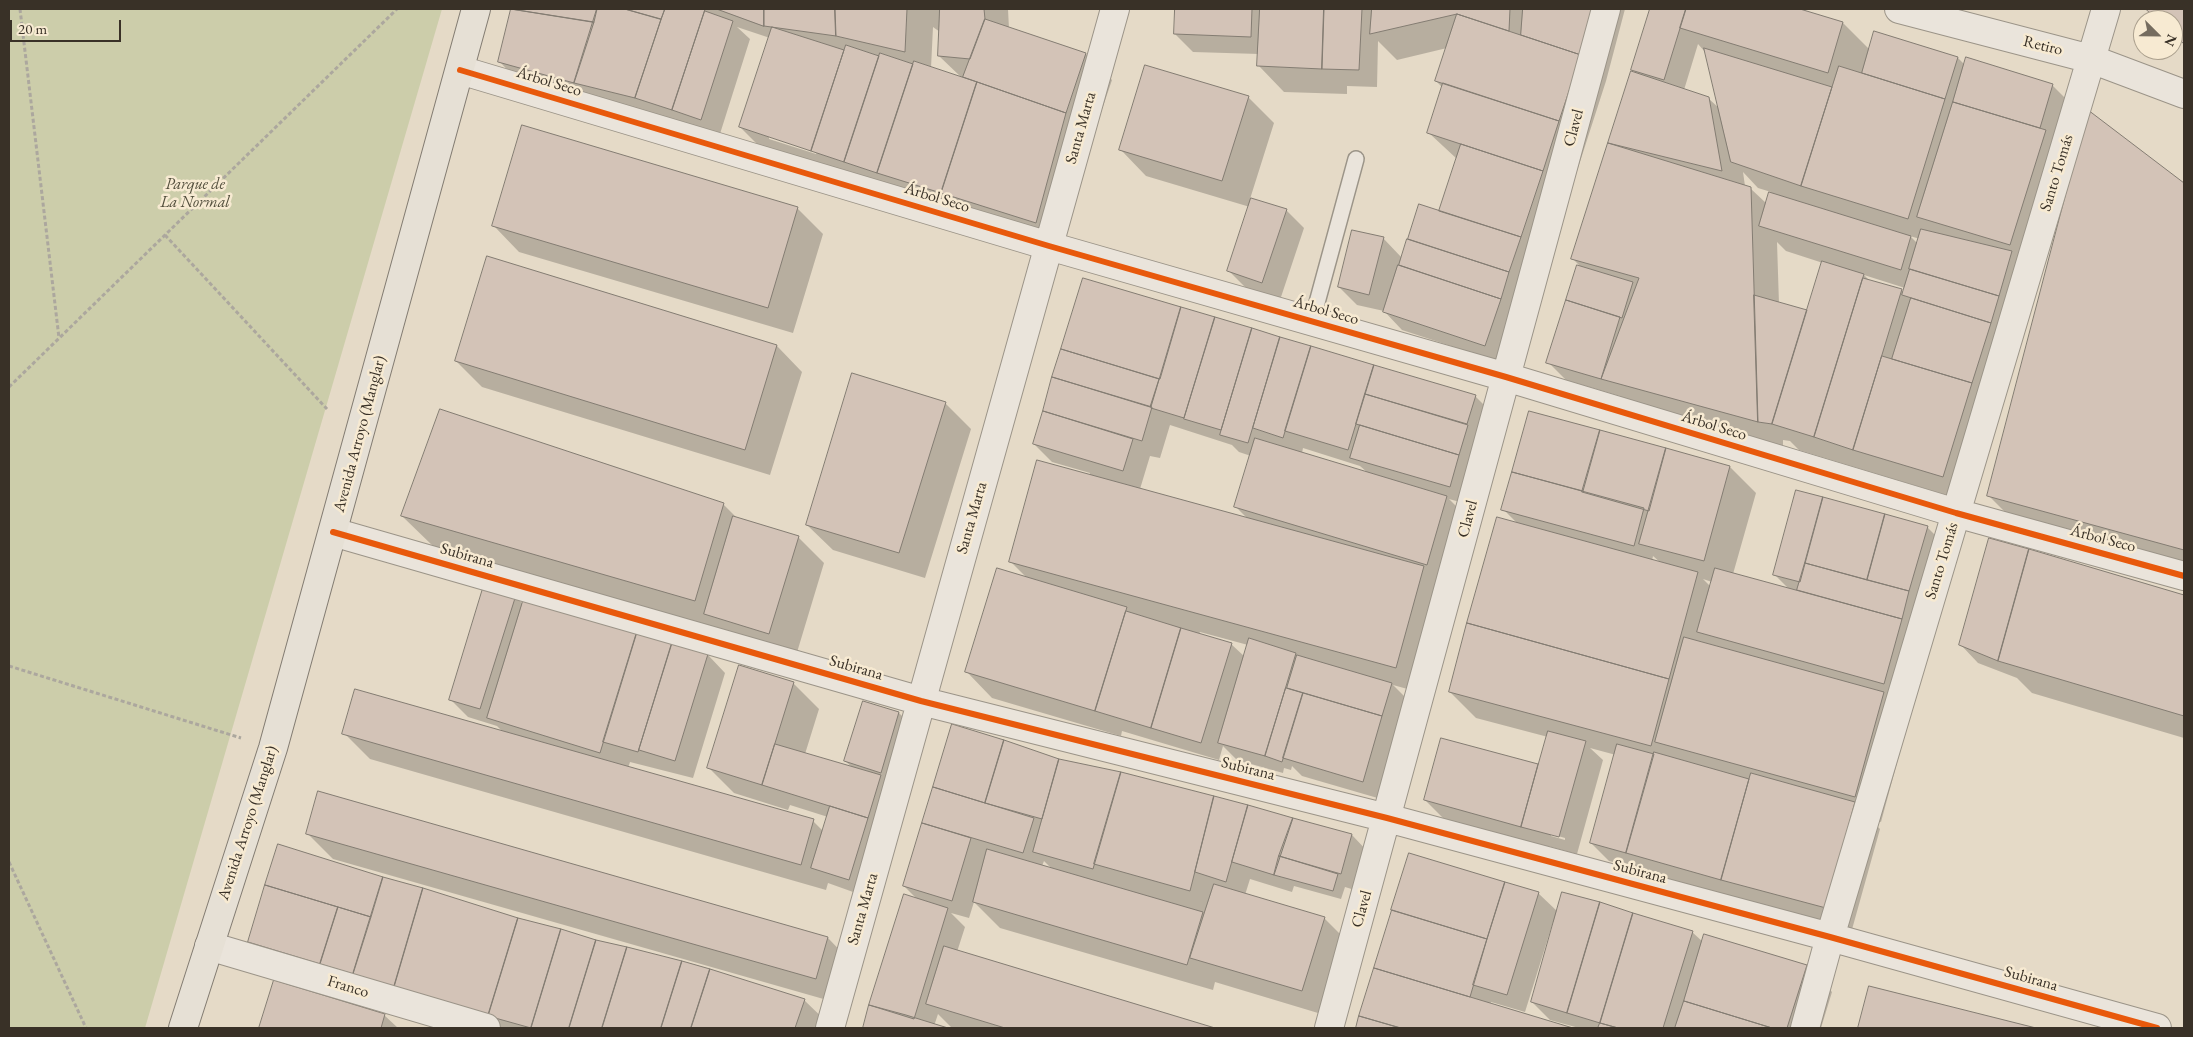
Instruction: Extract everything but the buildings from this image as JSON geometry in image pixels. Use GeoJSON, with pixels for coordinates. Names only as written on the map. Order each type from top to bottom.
{"type":"FeatureCollection","features":[{"type":"Feature","properties":{"kind":"main road","name":"Avenida Arroyo (Manglar)"},"geometry":{"type":"LineString","coordinates":[[183,1028],[273,748],[476,9]]}},
{"type":"Feature","properties":{"kind":"street","name":"Santa Marta"},"geometry":{"type":"LineString","coordinates":[[830,1028],[1115,9]]}},
{"type":"Feature","properties":{"kind":"street","name":"Clavel"},"geometry":{"type":"LineString","coordinates":[[1329,1028],[1606,9]]}},
{"type":"Feature","properties":{"kind":"street","name":"Retiro"},"geometry":{"type":"LineString","coordinates":[[1899,9],[2091,59],[2184,94]]}},
{"type":"Feature","properties":{"kind":"street","name":"Santo Tomás"},"geometry":{"type":"LineString","coordinates":[[1805,1028],[1830,937],[2106,9]]}},
{"type":"Feature","properties":{"kind":"street","name":"Árbol Seco"},"geometry":{"type":"LineString","coordinates":[[460,70],[1049,246],[1506,377],[1956,513],[2184,576]]}},
{"type":"Feature","properties":{"kind":"street","name":"Subirana"},"geometry":{"type":"LineString","coordinates":[[333,532],[921,701],[1387,818],[1830,937],[2157,1028]]}},
{"type":"Feature","properties":{"kind":"street","name":"Franco"},"geometry":{"type":"LineString","coordinates":[[209,946],[486,1028]]}},
{"type":"Feature","properties":{"kind":"lane"},"geometry":{"type":"LineString","coordinates":[[1312,321],[1356,159]]}},
{"type":"Feature","properties":{"kind":"path"},"geometry":{"type":"LineString","coordinates":[[20,9],[59,338]]}},
{"type":"Feature","properties":{"kind":"path"},"geometry":{"type":"LineString","coordinates":[[9,387],[398,9]]}},
{"type":"Feature","properties":{"kind":"path"},"geometry":{"type":"LineString","coordinates":[[165,235],[327,409]]}},
{"type":"Feature","properties":{"kind":"path"},"geometry":{"type":"LineString","coordinates":[[9,666],[273,748]]}},
{"type":"Feature","properties":{"kind":"path"},"geometry":{"type":"LineString","coordinates":[[9,862],[86,1028]]}},
{"type":"Feature","properties":{"kind":"green space","name":"Parque de La Normal"},"geometry":{"type":"Polygon","coordinates":[[[9,9],[442,9],[145,1028],[9,1028],[9,9]]]}},
{"type":"Feature","properties":{"kind":"cycle path"},"geometry":{"type":"LineString","coordinates":[[460,70],[1049,246],[1506,377],[1956,513],[2184,576]]}},
{"type":"Feature","properties":{"kind":"cycle path"},"geometry":{"type":"LineString","coordinates":[[333,532],[921,701],[1387,818],[1830,937],[2157,1028]]}}]}
